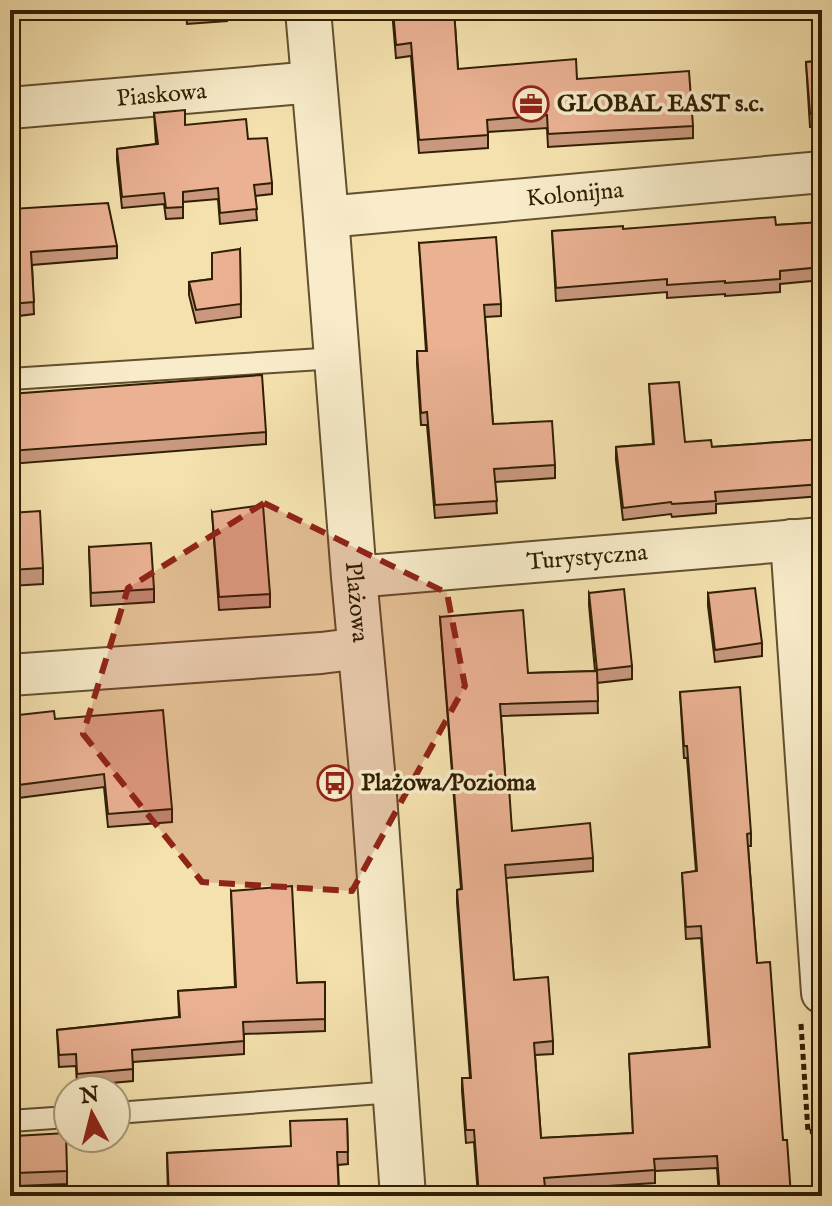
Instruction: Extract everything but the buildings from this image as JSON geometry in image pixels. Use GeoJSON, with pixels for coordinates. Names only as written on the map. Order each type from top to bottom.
{"type":"FeatureCollection","features":[{"type":"Feature","properties":{"kind":"street","name":"Plażowa"},"geometry":{"type":"LineString","coordinates":[[308,10],[373,782],[403,1196]]}},
{"type":"Feature","properties":{"kind":"street","name":"Piaskowa"},"geometry":{"type":"LineString","coordinates":[[10,108],[314,82]]}},
{"type":"Feature","properties":{"kind":"street","name":"Kolonijna"},"geometry":{"type":"LineString","coordinates":[[326,217],[822,172]]}},
{"type":"Feature","properties":{"kind":"street","name":"Turystyczna"},"geometry":{"type":"LineString","coordinates":[[354,577],[806,539]]}},
{"type":"Feature","properties":{"kind":"street"},"geometry":{"type":"LineString","coordinates":[[806,539],[822,993]]}},
{"type":"Feature","properties":{"kind":"street"},"geometry":{"type":"LineString","coordinates":[[10,675],[361,648]]}},
{"type":"Feature","properties":{"kind":"lane"},"geometry":{"type":"LineString","coordinates":[[10,379],[337,358]]}},
{"type":"Feature","properties":{"kind":"lane"},"geometry":{"type":"LineString","coordinates":[[132,1112],[394,1092]]}},
{"type":"Feature","properties":{"kind":"lane"},"geometry":{"type":"LineString","coordinates":[[10,1121],[52,1118]]}},
{"type":"Feature","properties":{"kind":"highlighted area"},"geometry":{"type":"Polygon","coordinates":[[[264,503],[447,593],[465,686],[352,891],[202,882],[83,734],[128,588],[264,503]]]}},
{"type":"Feature","properties":{"kind":"place","name":"GLOBAL EAST s.c."},"geometry":{"type":"Point","coordinates":[531,104]}},
{"type":"Feature","properties":{"kind":"place","name":"Plażowa/Pozioma"},"geometry":{"type":"Point","coordinates":[335,783]}}]}
